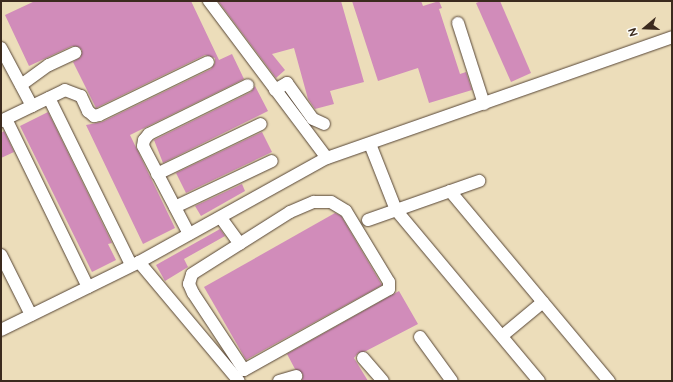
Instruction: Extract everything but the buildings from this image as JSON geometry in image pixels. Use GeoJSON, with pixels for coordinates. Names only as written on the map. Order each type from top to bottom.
{"type":"FeatureCollection","features":[{"type":"Feature","properties":{"kind":"street"},"geometry":{"type":"LineString","coordinates":[[209,1],[327,158]]}},
{"type":"Feature","properties":{"kind":"street"},"geometry":{"type":"LineString","coordinates":[[458,23],[484,104]]}},
{"type":"Feature","properties":{"kind":"street"},"geometry":{"type":"LineString","coordinates":[[1,330],[135,264],[221,218],[327,158],[672,38]]}},
{"type":"Feature","properties":{"kind":"street"},"geometry":{"type":"LineString","coordinates":[[1,48],[32,106]]}},
{"type":"Feature","properties":{"kind":"street"},"geometry":{"type":"LineString","coordinates":[[21,85],[49,65],[75,53]]}},
{"type":"Feature","properties":{"kind":"street"},"geometry":{"type":"LineString","coordinates":[[88,287],[3,120],[65,90],[75,92],[81,96],[88,111],[94,116],[99,115],[208,62]]}},
{"type":"Feature","properties":{"kind":"street"},"geometry":{"type":"LineString","coordinates":[[275,90],[287,83],[313,119],[324,124]]}},
{"type":"Feature","properties":{"kind":"street"},"geometry":{"type":"LineString","coordinates":[[189,234],[143,146],[149,134],[248,85]]}},
{"type":"Feature","properties":{"kind":"street"},"geometry":{"type":"LineString","coordinates":[[49,98],[135,264],[239,381]]}},
{"type":"Feature","properties":{"kind":"street"},"geometry":{"type":"LineString","coordinates":[[157,174],[261,124]]}},
{"type":"Feature","properties":{"kind":"street"},"geometry":{"type":"LineString","coordinates":[[370,144],[396,210],[539,381]]}},
{"type":"Feature","properties":{"kind":"street"},"geometry":{"type":"LineString","coordinates":[[175,207],[272,161]]}},
{"type":"Feature","properties":{"kind":"street"},"geometry":{"type":"LineString","coordinates":[[368,220],[479,181]]}},
{"type":"Feature","properties":{"kind":"street"},"geometry":{"type":"LineString","coordinates":[[450,191],[609,381]]}},
{"type":"Feature","properties":{"kind":"street"},"geometry":{"type":"LineString","coordinates":[[314,202],[331,202],[346,211],[390,285],[389,289],[244,370],[189,284],[192,274],[240,244],[290,212],[314,202]]}},
{"type":"Feature","properties":{"kind":"street"},"geometry":{"type":"LineString","coordinates":[[221,218],[240,244]]}},
{"type":"Feature","properties":{"kind":"street"},"geometry":{"type":"LineString","coordinates":[[1,255],[31,315]]}},
{"type":"Feature","properties":{"kind":"street"},"geometry":{"type":"LineString","coordinates":[[502,336],[543,302]]}},
{"type":"Feature","properties":{"kind":"street"},"geometry":{"type":"LineString","coordinates":[[420,337],[452,381]]}},
{"type":"Feature","properties":{"kind":"street"},"geometry":{"type":"LineString","coordinates":[[363,358],[383,381]]}},
{"type":"Feature","properties":{"kind":"street"},"geometry":{"type":"LineString","coordinates":[[279,381],[296,376]]}}]}
